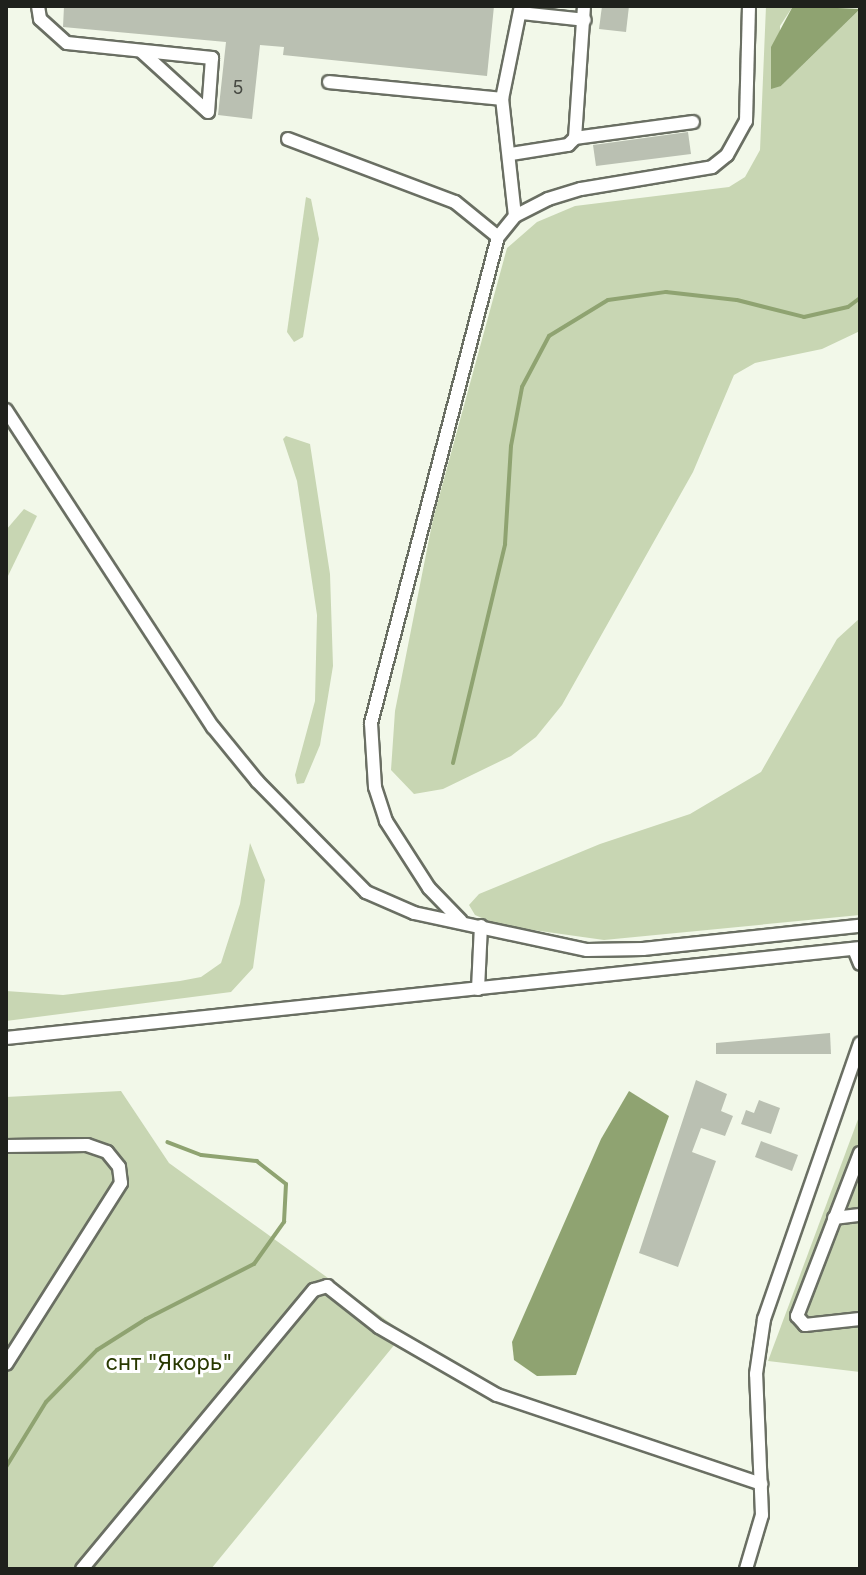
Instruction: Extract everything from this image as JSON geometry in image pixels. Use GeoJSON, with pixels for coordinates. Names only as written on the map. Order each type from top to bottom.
{"type":"FeatureCollection","features":[{"type":"Feature","properties":{"kind":"street"},"geometry":{"type":"LineString","coordinates":[[38,6],[40,19],[67,43],[212,58],[208,112],[141,52]]}},
{"type":"Feature","properties":{"kind":"street"},"geometry":{"type":"LineString","coordinates":[[575,138],[584,6]]}},
{"type":"Feature","properties":{"kind":"street"},"geometry":{"type":"LineString","coordinates":[[461,921],[429,888],[386,821],[375,787],[371,723],[498,237],[515,216],[581,189],[712,167],[727,155],[746,121],[749,6]]}},
{"type":"Feature","properties":{"kind":"street"},"geometry":{"type":"LineString","coordinates":[[515,216],[511,154],[502,99],[521,10],[585,20]]}},
{"type":"Feature","properties":{"kind":"street"},"geometry":{"type":"LineString","coordinates":[[329,82],[502,99]]}},
{"type":"Feature","properties":{"kind":"street"},"geometry":{"type":"LineString","coordinates":[[511,154],[568,145],[575,138],[693,122]]}},
{"type":"Feature","properties":{"kind":"street"},"geometry":{"type":"LineString","coordinates":[[288,139],[455,202],[498,237]]}},
{"type":"Feature","properties":{"kind":"street"},"geometry":{"type":"LineString","coordinates":[[6,410],[213,727],[257,781],[366,892],[414,913],[545,942],[615,951],[860,926]]}},
{"type":"Feature","properties":{"kind":"street"},"geometry":{"type":"LineString","coordinates":[[478,989],[481,926]]}},
{"type":"Feature","properties":{"kind":"street"},"geometry":{"type":"LineString","coordinates":[[6,1038],[857,948],[860,964]]}},
{"type":"Feature","properties":{"kind":"street"},"geometry":{"type":"LineString","coordinates":[[746,1569],[762,1515],[756,1374],[764,1319],[860,1043]]}},
{"type":"Feature","properties":{"kind":"street"},"geometry":{"type":"LineString","coordinates":[[6,1146],[87,1145],[107,1152],[119,1167],[121,1183],[6,1364]]}},
{"type":"Feature","properties":{"kind":"street"},"geometry":{"type":"LineString","coordinates":[[860,1153],[797,1316],[805,1325],[860,1319]]}},
{"type":"Feature","properties":{"kind":"street"},"geometry":{"type":"LineString","coordinates":[[834,1218],[860,1215]]}},
{"type":"Feature","properties":{"kind":"street"},"geometry":{"type":"LineString","coordinates":[[82,1569],[314,1290],[327,1286],[379,1327],[497,1395],[761,1484]]}},
{"type":"Feature","properties":{"kind":"green space"},"geometry":{"type":"Polygon","coordinates":[[[766,6],[793,6],[780,26],[781,86],[860,9],[860,331],[822,349],[755,363],[734,375],[693,472],[562,705],[536,737],[511,756],[443,789],[414,794],[391,770],[395,711],[433,519],[507,248],[537,222],[575,206],[729,187],[745,177],[760,150],[766,6]]]}},
{"type":"Feature","properties":{"kind":"green space"},"geometry":{"type":"Polygon","coordinates":[[[306,197],[311,199],[319,239],[303,337],[294,342],[287,332],[306,197]]]}},
{"type":"Feature","properties":{"kind":"green space"},"geometry":{"type":"Polygon","coordinates":[[[286,436],[310,444],[330,574],[333,666],[320,745],[304,783],[297,784],[295,775],[315,701],[317,615],[297,481],[283,439],[286,436]]]}},
{"type":"Feature","properties":{"kind":"green space"},"geometry":{"type":"Polygon","coordinates":[[[24,509],[37,516],[6,580],[6,530],[24,509]]]}},
{"type":"Feature","properties":{"kind":"green space"},"geometry":{"type":"Polygon","coordinates":[[[860,618],[860,915],[604,940],[498,925],[475,915],[469,905],[479,894],[600,844],[690,814],[761,772],[837,639],[860,618]]]}},
{"type":"Feature","properties":{"kind":"green space"},"geometry":{"type":"Polygon","coordinates":[[[250,843],[265,880],[253,968],[231,992],[6,1021],[6,991],[63,995],[180,981],[201,977],[221,963],[240,904],[250,843]]]}},
{"type":"Feature","properties":{"kind":"green space","name":"снт \"Якорь\""},"geometry":{"type":"Polygon","coordinates":[[[121,1091],[169,1163],[404,1333],[211,1569],[6,1569],[6,1097],[121,1091]]]}},
{"type":"Feature","properties":{"kind":"green space"},"geometry":{"type":"Polygon","coordinates":[[[860,1114],[860,1372],[768,1361],[860,1114]]]}},
{"type":"Feature","properties":{"kind":"shaded area"},"geometry":{"type":"Polygon","coordinates":[[[793,6],[860,9],[781,86],[771,89],[771,47],[793,6]]]}},
{"type":"Feature","properties":{"kind":"shaded area"},"geometry":{"type":"Polygon","coordinates":[[[629,1091],[669,1116],[576,1375],[537,1376],[514,1360],[512,1342],[601,1139],[629,1091]]]}},
{"type":"Feature","properties":{"kind":"building"},"geometry":{"type":"Polygon","coordinates":[[[64,6],[494,6],[487,76],[283,55],[284,47],[260,45],[252,119],[218,115],[226,42],[63,27],[64,6]]]}},
{"type":"Feature","properties":{"kind":"building"},"geometry":{"type":"Polygon","coordinates":[[[602,6],[629,6],[626,32],[599,29],[602,6]]]}},
{"type":"Feature","properties":{"kind":"building"},"geometry":{"type":"Polygon","coordinates":[[[688,132],[691,154],[596,166],[593,145],[688,132]]]}},
{"type":"Feature","properties":{"kind":"building"},"geometry":{"type":"Polygon","coordinates":[[[830,1033],[831,1054],[716,1054],[716,1043],[830,1033]]]}},
{"type":"Feature","properties":{"kind":"building"},"geometry":{"type":"Polygon","coordinates":[[[696,1080],[727,1094],[721,1111],[733,1116],[725,1136],[701,1128],[692,1152],[716,1161],[678,1267],[639,1253],[696,1080]]]}},
{"type":"Feature","properties":{"kind":"building"},"geometry":{"type":"Polygon","coordinates":[[[759,1100],[780,1108],[771,1134],[741,1124],[746,1110],[754,1113],[759,1100]]]}},
{"type":"Feature","properties":{"kind":"building"},"geometry":{"type":"Polygon","coordinates":[[[761,1141],[798,1155],[792,1171],[755,1157],[761,1141]]]}},
{"type":"Feature","properties":{"kind":"waterway"},"geometry":{"type":"LineString","coordinates":[[453,763],[505,544],[511,446],[522,387],[549,336],[608,300],[666,292],[737,300],[804,317],[848,307],[860,298]]}},
{"type":"Feature","properties":{"kind":"waterway"},"geometry":{"type":"LineString","coordinates":[[6,1467],[46,1402],[97,1350],[146,1319],[254,1264],[284,1222],[286,1184],[257,1161],[201,1155],[167,1142]]}}]}
